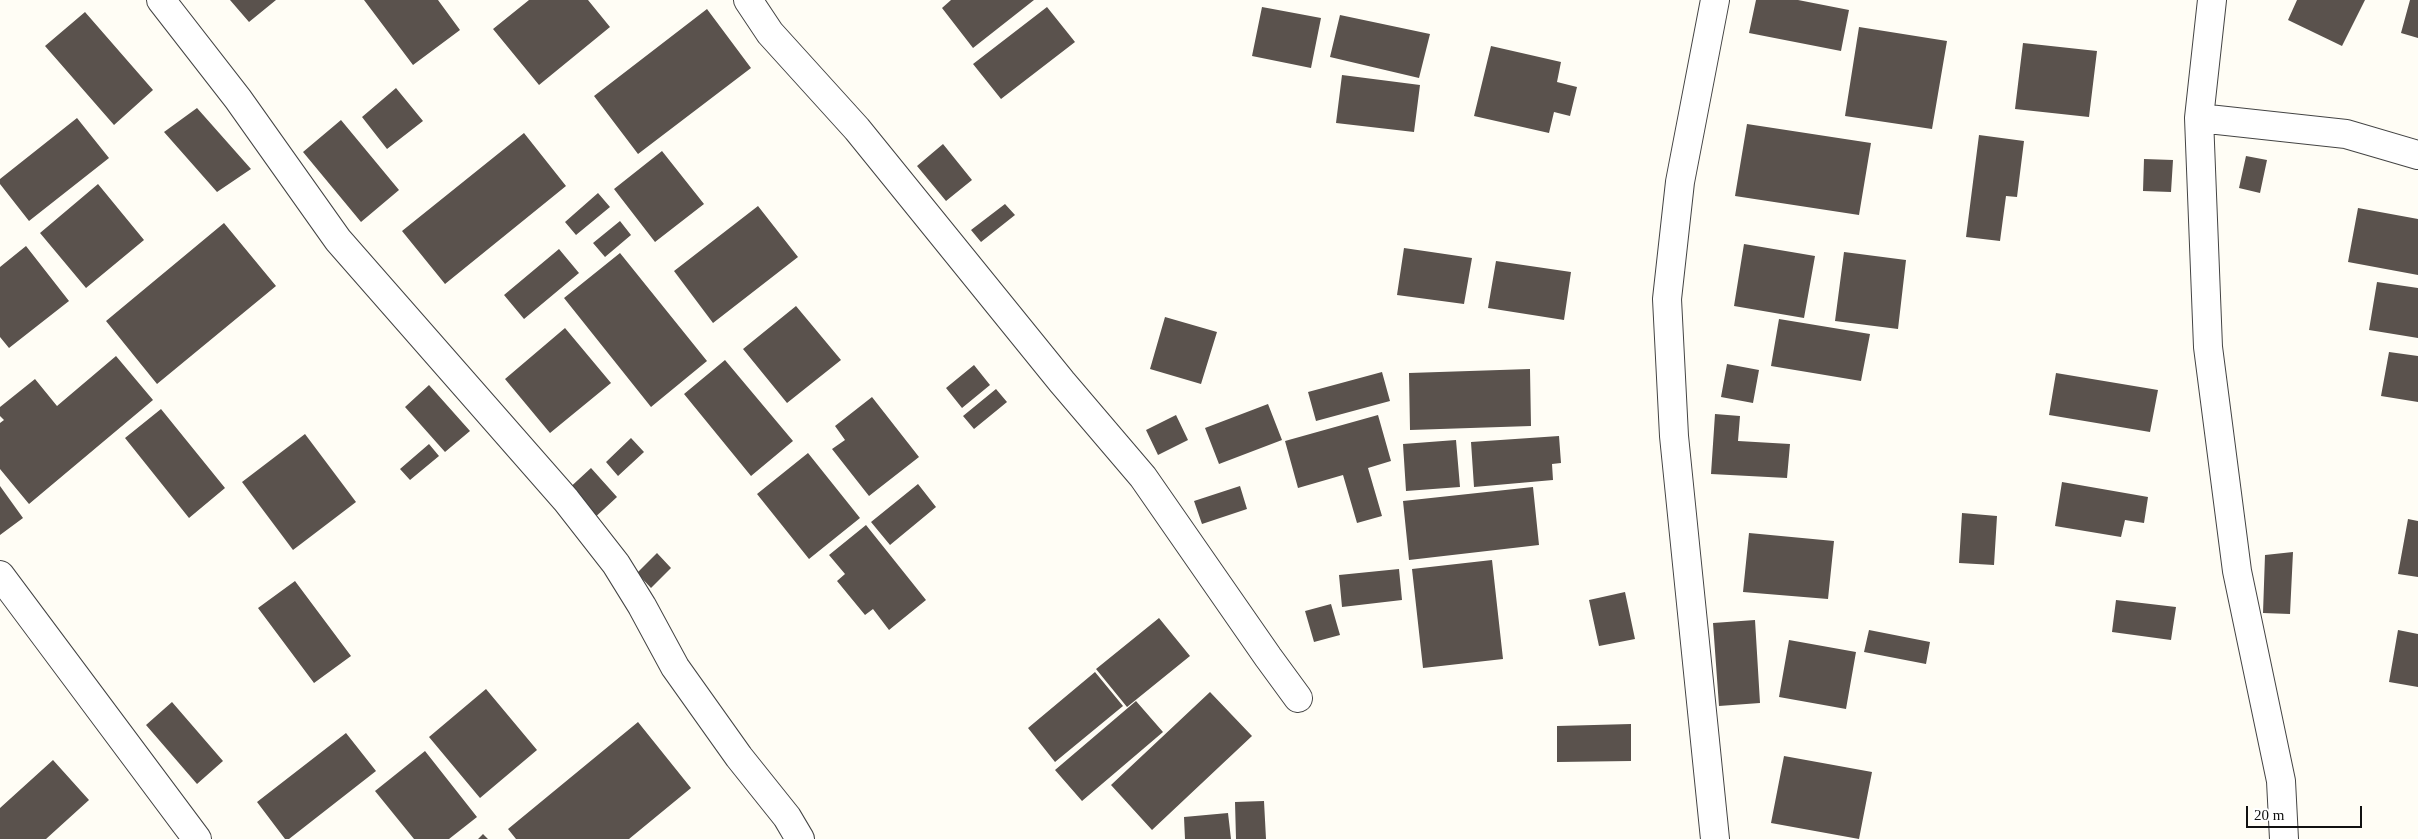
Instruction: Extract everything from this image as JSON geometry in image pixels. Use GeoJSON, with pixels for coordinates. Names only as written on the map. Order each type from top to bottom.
{"type":"FeatureCollection","features":[{"type":"Feature","properties":{"kind":"street"},"geometry":{"type":"LineString","coordinates":[[161,0],[238,99],[338,240],[566,500],[616,564],[642,606],[675,667],[739,757],[787,817],[800,839]]}},
{"type":"Feature","properties":{"kind":"street"},"geometry":{"type":"LineString","coordinates":[[748,0],[770,33],[857,129],[1062,382],[1143,477],[1298,698]]}},
{"type":"Feature","properties":{"kind":"street"},"geometry":{"type":"LineString","coordinates":[[1714,0],[1680,182],[1668,299],[1674,436],[1715,839]]}},
{"type":"Feature","properties":{"kind":"street"},"geometry":{"type":"LineString","coordinates":[[2212,0],[2199,118],[2208,347],[2237,571],[2282,780],[2284,839]]}},
{"type":"Feature","properties":{"kind":"street"},"geometry":{"type":"LineString","coordinates":[[2199,118],[2346,134],[2418,155]]}},
{"type":"Feature","properties":{"kind":"street"},"geometry":{"type":"LineString","coordinates":[[0,575],[197,839]]}},
{"type":"Feature","properties":{"kind":"building"},"geometry":{"type":"Polygon","coordinates":[[[230,0],[276,0],[249,22],[230,0]]]}},
{"type":"Feature","properties":{"kind":"building"},"geometry":{"type":"Polygon","coordinates":[[[364,0],[438,0],[460,30],[413,65],[364,0]]]}},
{"type":"Feature","properties":{"kind":"building"},"geometry":{"type":"Polygon","coordinates":[[[529,0],[588,0],[610,27],[539,85],[493,29],[529,0]]]}},
{"type":"Feature","properties":{"kind":"building"},"geometry":{"type":"Polygon","coordinates":[[[951,0],[1034,0],[973,48],[942,8],[951,0]]]}},
{"type":"Feature","properties":{"kind":"building"},"geometry":{"type":"Polygon","coordinates":[[[1756,0],[1798,0],[1849,10],[1841,51],[1749,33],[1756,0]]]}},
{"type":"Feature","properties":{"kind":"building"},"geometry":{"type":"Polygon","coordinates":[[[2297,0],[2365,0],[2342,46],[2288,20],[2297,0]]]}},
{"type":"Feature","properties":{"kind":"building"},"geometry":{"type":"Polygon","coordinates":[[[2410,0],[2418,0],[2418,38],[2401,33],[2410,0]]]}},
{"type":"Feature","properties":{"kind":"building"},"geometry":{"type":"Polygon","coordinates":[[[1047,7],[1075,42],[1001,99],[973,64],[1047,7]]]}},
{"type":"Feature","properties":{"kind":"building"},"geometry":{"type":"Polygon","coordinates":[[[1262,7],[1321,18],[1311,68],[1252,56],[1262,7]]]}},
{"type":"Feature","properties":{"kind":"building"},"geometry":{"type":"Polygon","coordinates":[[[707,9],[751,68],[638,154],[594,96],[707,9]]]}},
{"type":"Feature","properties":{"kind":"building"},"geometry":{"type":"Polygon","coordinates":[[[85,12],[153,90],[114,125],[45,46],[85,12]]]}},
{"type":"Feature","properties":{"kind":"building"},"geometry":{"type":"Polygon","coordinates":[[[1340,15],[1430,34],[1419,78],[1330,57],[1340,15]]]}},
{"type":"Feature","properties":{"kind":"building"},"geometry":{"type":"Polygon","coordinates":[[[1859,27],[1947,41],[1932,129],[1845,116],[1859,27]]]}},
{"type":"Feature","properties":{"kind":"building"},"geometry":{"type":"Polygon","coordinates":[[[2023,43],[2097,51],[2089,117],[2015,109],[2023,43]]]}},
{"type":"Feature","properties":{"kind":"building"},"geometry":{"type":"Polygon","coordinates":[[[1491,46],[1561,62],[1557,82],[1577,87],[1570,116],[1554,112],[1549,133],[1474,116],[1491,46]]]}},
{"type":"Feature","properties":{"kind":"building"},"geometry":{"type":"Polygon","coordinates":[[[1342,75],[1420,85],[1414,132],[1336,123],[1342,75]]]}},
{"type":"Feature","properties":{"kind":"building"},"geometry":{"type":"Polygon","coordinates":[[[396,88],[423,121],[387,149],[362,117],[396,88]]]}},
{"type":"Feature","properties":{"kind":"building"},"geometry":{"type":"Polygon","coordinates":[[[197,108],[251,169],[217,192],[164,132],[197,108]]]}},
{"type":"Feature","properties":{"kind":"building"},"geometry":{"type":"Polygon","coordinates":[[[77,118],[109,158],[29,221],[0,184],[0,179],[77,118]]]}},
{"type":"Feature","properties":{"kind":"building"},"geometry":{"type":"Polygon","coordinates":[[[341,120],[399,190],[361,222],[303,152],[341,120]]]}},
{"type":"Feature","properties":{"kind":"building"},"geometry":{"type":"Polygon","coordinates":[[[1747,124],[1871,143],[1859,215],[1735,196],[1747,124]]]}},
{"type":"Feature","properties":{"kind":"building"},"geometry":{"type":"Polygon","coordinates":[[[524,133],[566,186],[445,284],[402,231],[524,133]]]}},
{"type":"Feature","properties":{"kind":"building"},"geometry":{"type":"Polygon","coordinates":[[[1979,135],[2024,141],[2017,197],[2006,196],[2000,241],[1966,237],[1979,135]]]}},
{"type":"Feature","properties":{"kind":"building"},"geometry":{"type":"Polygon","coordinates":[[[943,144],[972,180],[946,201],[917,166],[943,144]]]}},
{"type":"Feature","properties":{"kind":"building"},"geometry":{"type":"Polygon","coordinates":[[[662,151],[704,204],[655,242],[614,189],[662,151]]]}},
{"type":"Feature","properties":{"kind":"building"},"geometry":{"type":"Polygon","coordinates":[[[2246,156],[2267,160],[2260,193],[2239,188],[2246,156]]]}},
{"type":"Feature","properties":{"kind":"building"},"geometry":{"type":"Polygon","coordinates":[[[2144,159],[2173,160],[2171,192],[2143,191],[2144,159]]]}},
{"type":"Feature","properties":{"kind":"building"},"geometry":{"type":"Polygon","coordinates":[[[98,184],[144,240],[86,288],[40,233],[98,184]]]}},
{"type":"Feature","properties":{"kind":"building"},"geometry":{"type":"Polygon","coordinates":[[[598,193],[610,207],[576,235],[565,222],[598,193]]]}},
{"type":"Feature","properties":{"kind":"building"},"geometry":{"type":"Polygon","coordinates":[[[1005,204],[1015,215],[981,242],[971,230],[1005,204]]]}},
{"type":"Feature","properties":{"kind":"building"},"geometry":{"type":"Polygon","coordinates":[[[758,206],[798,257],[713,323],[674,271],[758,206]]]}},
{"type":"Feature","properties":{"kind":"building"},"geometry":{"type":"Polygon","coordinates":[[[2358,208],[2418,219],[2418,275],[2348,262],[2358,208]]]}},
{"type":"Feature","properties":{"kind":"building"},"geometry":{"type":"Polygon","coordinates":[[[620,221],[631,235],[605,257],[593,243],[620,221]]]}},
{"type":"Feature","properties":{"kind":"building"},"geometry":{"type":"Polygon","coordinates":[[[224,223],[276,286],[157,384],[106,321],[224,223]]]}},
{"type":"Feature","properties":{"kind":"building"},"geometry":{"type":"Polygon","coordinates":[[[1744,244],[1815,256],[1804,318],[1734,306],[1744,244]]]}},
{"type":"Feature","properties":{"kind":"building"},"geometry":{"type":"Polygon","coordinates":[[[26,246],[69,301],[9,348],[0,337],[0,267],[26,246]]]}},
{"type":"Feature","properties":{"kind":"building"},"geometry":{"type":"Polygon","coordinates":[[[1404,248],[1472,258],[1464,304],[1397,295],[1404,248]]]}},
{"type":"Feature","properties":{"kind":"building"},"geometry":{"type":"Polygon","coordinates":[[[559,249],[579,273],[524,319],[504,295],[559,249]]]}},
{"type":"Feature","properties":{"kind":"building"},"geometry":{"type":"Polygon","coordinates":[[[1844,252],[1906,260],[1898,329],[1835,321],[1844,252]]]}},
{"type":"Feature","properties":{"kind":"building"},"geometry":{"type":"Polygon","coordinates":[[[620,253],[707,361],[651,407],[564,298],[620,253]]]}},
{"type":"Feature","properties":{"kind":"building"},"geometry":{"type":"Polygon","coordinates":[[[1496,261],[1571,272],[1564,320],[1488,308],[1496,261]]]}},
{"type":"Feature","properties":{"kind":"building"},"geometry":{"type":"Polygon","coordinates":[[[2377,282],[2418,288],[2418,338],[2369,330],[2377,282]]]}},
{"type":"Feature","properties":{"kind":"building"},"geometry":{"type":"Polygon","coordinates":[[[796,306],[841,360],[787,403],[743,349],[796,306]]]}},
{"type":"Feature","properties":{"kind":"building"},"geometry":{"type":"Polygon","coordinates":[[[1165,317],[1217,332],[1201,384],[1150,369],[1165,317]]]}},
{"type":"Feature","properties":{"kind":"building"},"geometry":{"type":"Polygon","coordinates":[[[1779,319],[1870,334],[1861,381],[1771,366],[1779,319]]]}},
{"type":"Feature","properties":{"kind":"building"},"geometry":{"type":"Polygon","coordinates":[[[565,328],[611,383],[550,433],[505,379],[565,328]]]}},
{"type":"Feature","properties":{"kind":"building"},"geometry":{"type":"Polygon","coordinates":[[[2389,352],[2418,356],[2418,402],[2381,396],[2389,352]]]}},
{"type":"Feature","properties":{"kind":"building"},"geometry":{"type":"Polygon","coordinates":[[[116,356],[153,400],[29,504],[0,469],[0,423],[4,420],[0,416],[0,407],[35,379],[57,406],[116,356]]]}},
{"type":"Feature","properties":{"kind":"building"},"geometry":{"type":"Polygon","coordinates":[[[725,360],[793,441],[751,476],[684,394],[725,360]]]}},
{"type":"Feature","properties":{"kind":"building"},"geometry":{"type":"Polygon","coordinates":[[[1727,364],[1759,370],[1753,403],[1721,397],[1727,364]]]}},
{"type":"Feature","properties":{"kind":"building"},"geometry":{"type":"Polygon","coordinates":[[[974,365],[990,385],[962,408],[946,388],[974,365]]]}},
{"type":"Feature","properties":{"kind":"building"},"geometry":{"type":"Polygon","coordinates":[[[1530,369],[1531,426],[1410,430],[1409,373],[1530,369]]]}},
{"type":"Feature","properties":{"kind":"building"},"geometry":{"type":"Polygon","coordinates":[[[1382,372],[1390,401],[1316,421],[1308,392],[1382,372]]]}},
{"type":"Feature","properties":{"kind":"building"},"geometry":{"type":"Polygon","coordinates":[[[2056,373],[2158,390],[2150,432],[2049,415],[2056,373]]]}},
{"type":"Feature","properties":{"kind":"building"},"geometry":{"type":"Polygon","coordinates":[[[429,385],[470,431],[445,452],[405,407],[429,385]]]}},
{"type":"Feature","properties":{"kind":"building"},"geometry":{"type":"Polygon","coordinates":[[[996,389],[1007,402],[974,429],[963,416],[996,389]]]}},
{"type":"Feature","properties":{"kind":"building"},"geometry":{"type":"Polygon","coordinates":[[[872,397],[919,457],[869,496],[832,449],[845,440],[835,426],[872,397]]]}},
{"type":"Feature","properties":{"kind":"building"},"geometry":{"type":"Polygon","coordinates":[[[1268,404],[1282,440],[1219,464],[1205,428],[1268,404]]]}},
{"type":"Feature","properties":{"kind":"building"},"geometry":{"type":"Polygon","coordinates":[[[161,409],[225,488],[189,518],[125,438],[161,409]]]}},
{"type":"Feature","properties":{"kind":"building"},"geometry":{"type":"Polygon","coordinates":[[[1715,414],[1740,416],[1738,441],[1790,444],[1787,478],[1711,474],[1715,414]]]}},
{"type":"Feature","properties":{"kind":"building"},"geometry":{"type":"Polygon","coordinates":[[[1176,415],[1188,440],[1158,455],[1146,430],[1176,415]]]}},
{"type":"Feature","properties":{"kind":"building"},"geometry":{"type":"Polygon","coordinates":[[[1378,415],[1391,461],[1368,468],[1382,516],[1357,523],[1343,475],[1298,488],[1285,441],[1378,415]]]}},
{"type":"Feature","properties":{"kind":"building"},"geometry":{"type":"Polygon","coordinates":[[[305,434],[356,502],[293,550],[242,482],[305,434]]]}},
{"type":"Feature","properties":{"kind":"building"},"geometry":{"type":"Polygon","coordinates":[[[1559,436],[1561,463],[1552,464],[1553,480],[1474,487],[1471,442],[1559,436]]]}},
{"type":"Feature","properties":{"kind":"building"},"geometry":{"type":"Polygon","coordinates":[[[631,438],[644,452],[618,476],[606,462],[631,438]]]}},
{"type":"Feature","properties":{"kind":"building"},"geometry":{"type":"Polygon","coordinates":[[[1456,440],[1460,487],[1406,491],[1403,444],[1456,440]]]}},
{"type":"Feature","properties":{"kind":"building"},"geometry":{"type":"Polygon","coordinates":[[[429,444],[439,456],[410,480],[400,469],[429,444]]]}},
{"type":"Feature","properties":{"kind":"building"},"geometry":{"type":"Polygon","coordinates":[[[808,453],[860,518],[809,559],[757,494],[808,453]]]}},
{"type":"Feature","properties":{"kind":"building"},"geometry":{"type":"Polygon","coordinates":[[[591,468],[617,497],[591,521],[565,492],[591,468]]]}},
{"type":"Feature","properties":{"kind":"building"},"geometry":{"type":"Polygon","coordinates":[[[2062,482],[2148,497],[2144,523],[2125,520],[2121,537],[2055,526],[2062,482]]]}},
{"type":"Feature","properties":{"kind":"building"},"geometry":{"type":"Polygon","coordinates":[[[918,484],[936,507],[890,545],[871,522],[918,484]]]}},
{"type":"Feature","properties":{"kind":"building"},"geometry":{"type":"Polygon","coordinates":[[[0,486],[23,518],[0,535],[0,486]]]}},
{"type":"Feature","properties":{"kind":"building"},"geometry":{"type":"Polygon","coordinates":[[[1240,486],[1247,509],[1202,524],[1194,501],[1240,486]]]}},
{"type":"Feature","properties":{"kind":"building"},"geometry":{"type":"Polygon","coordinates":[[[1533,487],[1539,545],[1409,560],[1403,501],[1533,487]]]}},
{"type":"Feature","properties":{"kind":"building"},"geometry":{"type":"Polygon","coordinates":[[[1962,513],[1997,516],[1994,565],[1959,563],[1962,513]]]}},
{"type":"Feature","properties":{"kind":"building"},"geometry":{"type":"Polygon","coordinates":[[[2408,519],[2418,521],[2418,577],[2398,574],[2408,519]]]}},
{"type":"Feature","properties":{"kind":"building"},"geometry":{"type":"Polygon","coordinates":[[[866,525],[926,600],[889,630],[873,609],[865,615],[837,581],[845,574],[829,555],[866,525]]]}},
{"type":"Feature","properties":{"kind":"building"},"geometry":{"type":"Polygon","coordinates":[[[1749,533],[1834,541],[1828,599],[1743,592],[1749,533]]]}},
{"type":"Feature","properties":{"kind":"building"},"geometry":{"type":"Polygon","coordinates":[[[2293,552],[2290,614],[2263,613],[2265,555],[2293,552]]]}},
{"type":"Feature","properties":{"kind":"building"},"geometry":{"type":"Polygon","coordinates":[[[657,553],[671,568],[651,588],[637,573],[657,553]]]}},
{"type":"Feature","properties":{"kind":"building"},"geometry":{"type":"Polygon","coordinates":[[[1492,560],[1503,659],[1423,668],[1412,569],[1492,560]]]}},
{"type":"Feature","properties":{"kind":"building"},"geometry":{"type":"Polygon","coordinates":[[[1399,569],[1402,600],[1342,607],[1339,575],[1399,569]]]}},
{"type":"Feature","properties":{"kind":"building"},"geometry":{"type":"Polygon","coordinates":[[[295,581],[351,656],[314,683],[258,608],[295,581]]]}},
{"type":"Feature","properties":{"kind":"building"},"geometry":{"type":"Polygon","coordinates":[[[1625,592],[1635,639],[1599,646],[1589,600],[1625,592]]]}},
{"type":"Feature","properties":{"kind":"building"},"geometry":{"type":"Polygon","coordinates":[[[2116,600],[2176,607],[2171,640],[2112,632],[2116,600]]]}},
{"type":"Feature","properties":{"kind":"building"},"geometry":{"type":"Polygon","coordinates":[[[1331,604],[1340,635],[1314,642],[1305,611],[1331,604]]]}},
{"type":"Feature","properties":{"kind":"building"},"geometry":{"type":"Polygon","coordinates":[[[1159,618],[1190,656],[1127,707],[1096,669],[1159,618]]]}},
{"type":"Feature","properties":{"kind":"building"},"geometry":{"type":"Polygon","coordinates":[[[1755,620],[1760,703],[1719,706],[1713,623],[1755,620]]]}},
{"type":"Feature","properties":{"kind":"building"},"geometry":{"type":"Polygon","coordinates":[[[1869,630],[1930,642],[1926,664],[1864,652],[1869,630]]]}},
{"type":"Feature","properties":{"kind":"building"},"geometry":{"type":"Polygon","coordinates":[[[2398,630],[2418,634],[2418,687],[2389,682],[2398,630]]]}},
{"type":"Feature","properties":{"kind":"building"},"geometry":{"type":"Polygon","coordinates":[[[1789,640],[1856,652],[1846,709],[1779,697],[1789,640]]]}},
{"type":"Feature","properties":{"kind":"building"},"geometry":{"type":"Polygon","coordinates":[[[1095,672],[1123,706],[1055,762],[1028,728],[1095,672]]]}},
{"type":"Feature","properties":{"kind":"building"},"geometry":{"type":"Polygon","coordinates":[[[486,689],[537,750],[480,798],[429,737],[486,689]]]}},
{"type":"Feature","properties":{"kind":"building"},"geometry":{"type":"Polygon","coordinates":[[[1210,692],[1252,736],[1152,830],[1111,785],[1210,692]]]}},
{"type":"Feature","properties":{"kind":"building"},"geometry":{"type":"Polygon","coordinates":[[[1136,701],[1163,732],[1082,801],[1055,770],[1136,701]]]}},
{"type":"Feature","properties":{"kind":"building"},"geometry":{"type":"Polygon","coordinates":[[[172,702],[223,761],[197,784],[146,725],[172,702]]]}},
{"type":"Feature","properties":{"kind":"building"},"geometry":{"type":"Polygon","coordinates":[[[638,722],[691,788],[629,839],[516,839],[508,829],[638,722]]]}},
{"type":"Feature","properties":{"kind":"building"},"geometry":{"type":"Polygon","coordinates":[[[1631,724],[1631,761],[1557,762],[1557,726],[1631,724]]]}},
{"type":"Feature","properties":{"kind":"building"},"geometry":{"type":"Polygon","coordinates":[[[346,733],[376,771],[289,839],[285,839],[257,802],[346,733]]]}},
{"type":"Feature","properties":{"kind":"building"},"geometry":{"type":"Polygon","coordinates":[[[425,751],[477,817],[449,839],[414,839],[375,791],[425,751]]]}},
{"type":"Feature","properties":{"kind":"building"},"geometry":{"type":"Polygon","coordinates":[[[1784,756],[1872,772],[1859,839],[1771,823],[1784,756]]]}},
{"type":"Feature","properties":{"kind":"building"},"geometry":{"type":"Polygon","coordinates":[[[53,760],[89,800],[46,839],[0,839],[0,808],[53,760]]]}},
{"type":"Feature","properties":{"kind":"building"},"geometry":{"type":"Polygon","coordinates":[[[1264,801],[1266,839],[1236,839],[1235,802],[1264,801]]]}},
{"type":"Feature","properties":{"kind":"building"},"geometry":{"type":"Polygon","coordinates":[[[1228,813],[1231,839],[1185,839],[1184,817],[1228,813]]]}},
{"type":"Feature","properties":{"kind":"building"},"geometry":{"type":"Polygon","coordinates":[[[483,834],[488,839],[478,839],[483,834]]]}}]}
